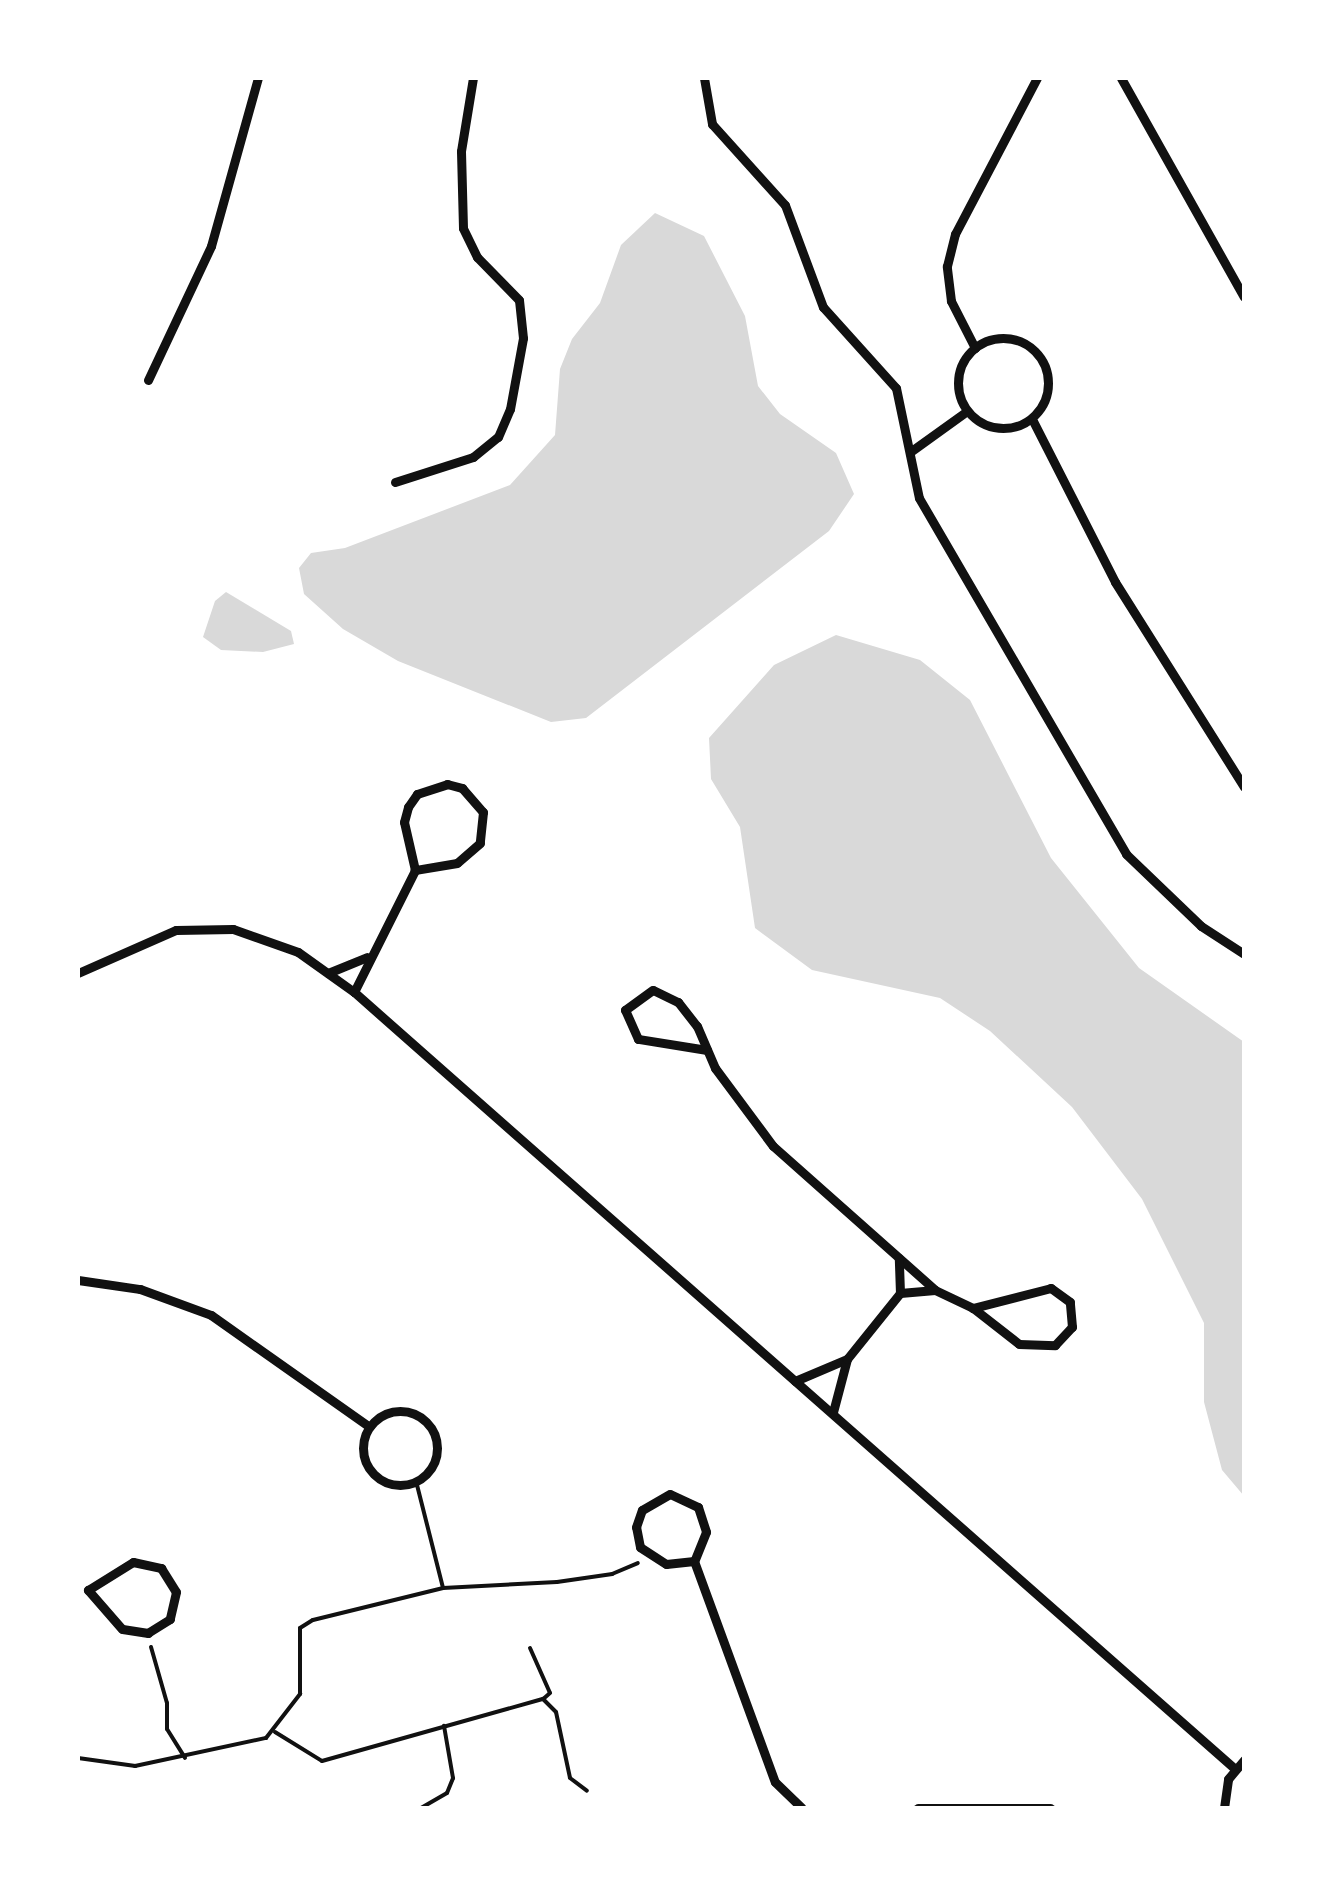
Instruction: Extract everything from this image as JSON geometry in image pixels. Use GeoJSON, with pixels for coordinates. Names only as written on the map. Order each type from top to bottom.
{"type":"FeatureCollection","features":[{"type":"Feature","properties":{"kind":"street"},"geometry":{"type":"LineString","coordinates":[[148,380],[210,246],[258,78]]}},
{"type":"Feature","properties":{"kind":"street"},"geometry":{"type":"LineString","coordinates":[[395,482],[473,457],[498,437],[510,408],[524,323],[519,300],[477,257],[463,228],[462,151],[473,78]]}},
{"type":"Feature","properties":{"kind":"street"},"geometry":{"type":"LineString","coordinates":[[704,78],[712,124],[785,206],[823,307],[896,388],[920,498],[1126,854],[1200,926],[1244,954]]}},
{"type":"Feature","properties":{"kind":"street"},"geometry":{"type":"LineString","coordinates":[[975,348],[951,301],[947,266],[955,234],[1037,78]]}},
{"type":"Feature","properties":{"kind":"street"},"geometry":{"type":"LineString","coordinates":[[1121,78],[1244,297]]}},
{"type":"Feature","properties":{"kind":"street"},"geometry":{"type":"LineString","coordinates":[[1012,339],[1038,354],[1049,382],[1032,419],[1003,429],[967,411],[958,382],[975,348],[1012,339]]}},
{"type":"Feature","properties":{"kind":"street"},"geometry":{"type":"LineString","coordinates":[[910,452],[967,411]]}},
{"type":"Feature","properties":{"kind":"street"},"geometry":{"type":"LineString","coordinates":[[1032,419],[1115,582],[1244,786]]}},
{"type":"Feature","properties":{"kind":"street"},"geometry":{"type":"LineString","coordinates":[[354,992],[366,957],[416,870],[404,822],[408,807],[432,786],[462,788],[483,812],[480,843],[457,863],[416,870]]}},
{"type":"Feature","properties":{"kind":"street"},"geometry":{"type":"LineString","coordinates":[[78,973],[156,937],[206,928],[268,938],[328,973],[833,1412],[1234,1769]]}},
{"type":"Feature","properties":{"kind":"street"},"geometry":{"type":"LineString","coordinates":[[328,973],[366,957]]}},
{"type":"Feature","properties":{"kind":"street"},"geometry":{"type":"LineString","coordinates":[[707,1050],[638,1039],[625,1010],[640,994],[666,992],[696,1026],[707,1050],[773,1146],[811,1186],[935,1290],[974,1308],[1019,1344],[1039,1349],[1055,1345],[1072,1327],[1070,1302],[1051,1288],[974,1308]]}},
{"type":"Feature","properties":{"kind":"street"},"geometry":{"type":"LineString","coordinates":[[796,1381],[846,1358],[900,1293],[899,1258]]}},
{"type":"Feature","properties":{"kind":"street"},"geometry":{"type":"LineString","coordinates":[[78,1280],[140,1289],[210,1316],[370,1427]]}},
{"type":"Feature","properties":{"kind":"street"},"geometry":{"type":"LineString","coordinates":[[900,1293],[935,1290]]}},
{"type":"Feature","properties":{"kind":"street"},"geometry":{"type":"LineString","coordinates":[[833,1412],[846,1358]]}},
{"type":"Feature","properties":{"kind":"street"},"geometry":{"type":"LineString","coordinates":[[405,1411],[429,1424],[438,1450],[416,1482],[389,1483],[368,1466],[370,1427],[405,1411]]}},
{"type":"Feature","properties":{"kind":"street"},"geometry":{"type":"LineString","coordinates":[[694,1562],[682,1567],[652,1557],[640,1548],[636,1527],[642,1510],[670,1494],[698,1507],[706,1532],[694,1562],[775,1782],[802,1808]]}},
{"type":"Feature","properties":{"kind":"street"},"geometry":{"type":"LineString","coordinates":[[133,1562],[161,1568],[172,1578],[176,1607],[148,1633],[122,1628],[83,1589],[133,1562]]}},
{"type":"Feature","properties":{"kind":"street"},"geometry":{"type":"LineString","coordinates":[[1221,1806],[1234,1769],[1244,1760]]}},
{"type":"Feature","properties":{"kind":"street"},"geometry":{"type":"LineString","coordinates":[[918,1808],[1050,1808]]}},
{"type":"Feature","properties":{"kind":"path"},"geometry":{"type":"LineString","coordinates":[[416,1482],[443,1588]]}},
{"type":"Feature","properties":{"kind":"path"},"geometry":{"type":"LineString","coordinates":[[78,1758],[135,1766],[185,1758],[275,1732],[300,1694],[300,1628],[443,1588],[612,1574],[652,1557]]}},
{"type":"Feature","properties":{"kind":"path"},"geometry":{"type":"LineString","coordinates":[[148,1633],[167,1703],[167,1729],[185,1758]]}},
{"type":"Feature","properties":{"kind":"path"},"geometry":{"type":"LineString","coordinates":[[275,1732],[322,1761],[543,1699],[550,1693],[530,1648]]}},
{"type":"Feature","properties":{"kind":"path"},"geometry":{"type":"LineString","coordinates":[[543,1699],[556,1712],[570,1778],[587,1792]]}},
{"type":"Feature","properties":{"kind":"path"},"geometry":{"type":"LineString","coordinates":[[420,1808],[447,1793],[453,1778],[444,1724]]}},
{"type":"Feature","properties":{"kind":"shaded area"},"geometry":{"type":"Polygon","coordinates":[[[655,213],[704,236],[745,316],[758,386],[780,414],[836,453],[854,494],[829,531],[586,718],[551,722],[398,661],[343,629],[304,594],[299,568],[311,553],[345,548],[510,485],[555,435],[560,369],[572,339],[600,303],[621,245],[655,213]]]}},
{"type":"Feature","properties":{"kind":"shaded area"},"geometry":{"type":"Polygon","coordinates":[[[226,592],[291,631],[294,644],[263,652],[221,650],[203,637],[215,601],[226,592]]]}},
{"type":"Feature","properties":{"kind":"shaded area"},"geometry":{"type":"Polygon","coordinates":[[[836,635],[920,660],[970,700],[1051,858],[1139,968],[1244,1042],[1244,1496],[1222,1470],[1204,1402],[1204,1323],[1142,1199],[1072,1107],[990,1031],[940,998],[812,970],[755,928],[740,827],[711,779],[709,738],[774,665],[836,635]]]}}]}
